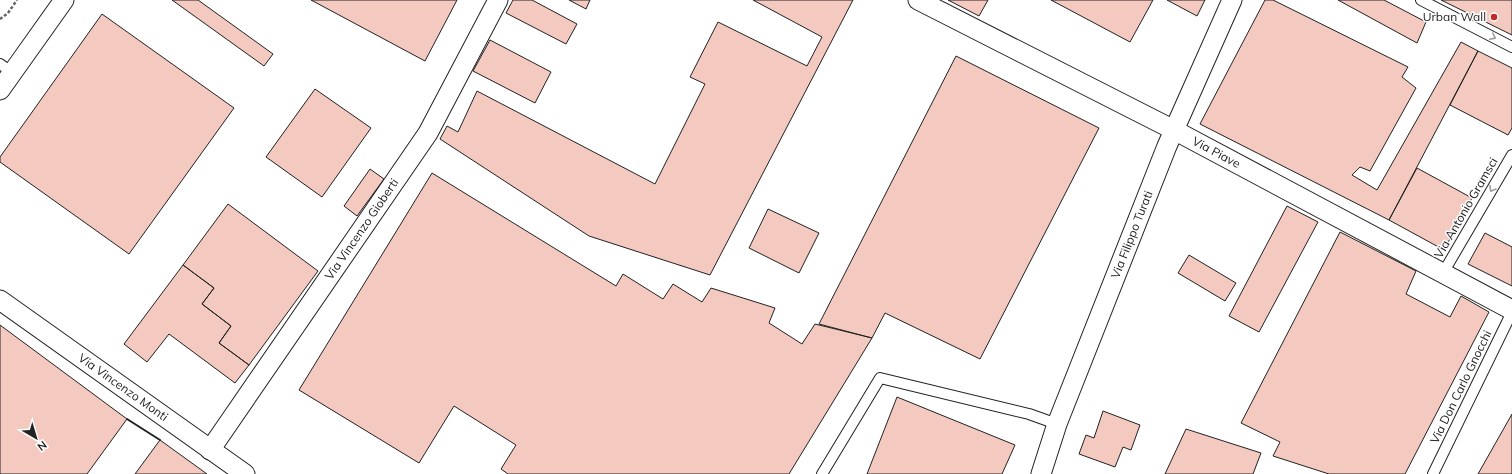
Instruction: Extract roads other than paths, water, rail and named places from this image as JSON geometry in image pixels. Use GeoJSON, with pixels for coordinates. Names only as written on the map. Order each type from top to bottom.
{"type":"FeatureCollection","features":[{"type":"Feature","properties":{"kind":"street"},"geometry":{"type":"LineString","coordinates":[[0,90],[6,69],[64,0]]}},
{"type":"Feature","properties":{"kind":"street","name":"Via Vincenzo Gioberti"},"geometry":{"type":"LineString","coordinates":[[210,450],[428,133],[498,0]]}},
{"type":"Feature","properties":{"kind":"street","name":"Via Piave"},"geometry":{"type":"LineString","coordinates":[[918,0],[1174,130],[1444,273],[1512,311]]}},
{"type":"Feature","properties":{"kind":"street","name":"Via Filippo Turati"},"geometry":{"type":"LineString","coordinates":[[1041,474],[1057,424],[1174,130],[1232,0]]}},
{"type":"Feature","properties":{"kind":"street","name":"Via Vincenzo Monti"},"geometry":{"type":"LineString","coordinates":[[0,300],[246,474]]}},
{"type":"Feature","properties":{"kind":"lane"},"geometry":{"type":"LineString","coordinates":[[1421,0],[1512,47]]}},
{"type":"Feature","properties":{"kind":"lane","name":"Via Antonio Gramsci"},"geometry":{"type":"LineString","coordinates":[[1444,273],[1512,156]]}},
{"type":"Feature","properties":{"kind":"lane","name":"Via Don Carlo Gnocchi"},"geometry":{"type":"LineString","coordinates":[[1433,474],[1512,311]]}},
{"type":"Feature","properties":{"kind":"lane"},"geometry":{"type":"LineString","coordinates":[[822,474],[880,378],[1029,414],[1057,424]]}},
{"type":"Feature","properties":{"kind":"place","name":"Urban Wall"},"geometry":{"type":"Point","coordinates":[1494,17]}}]}
